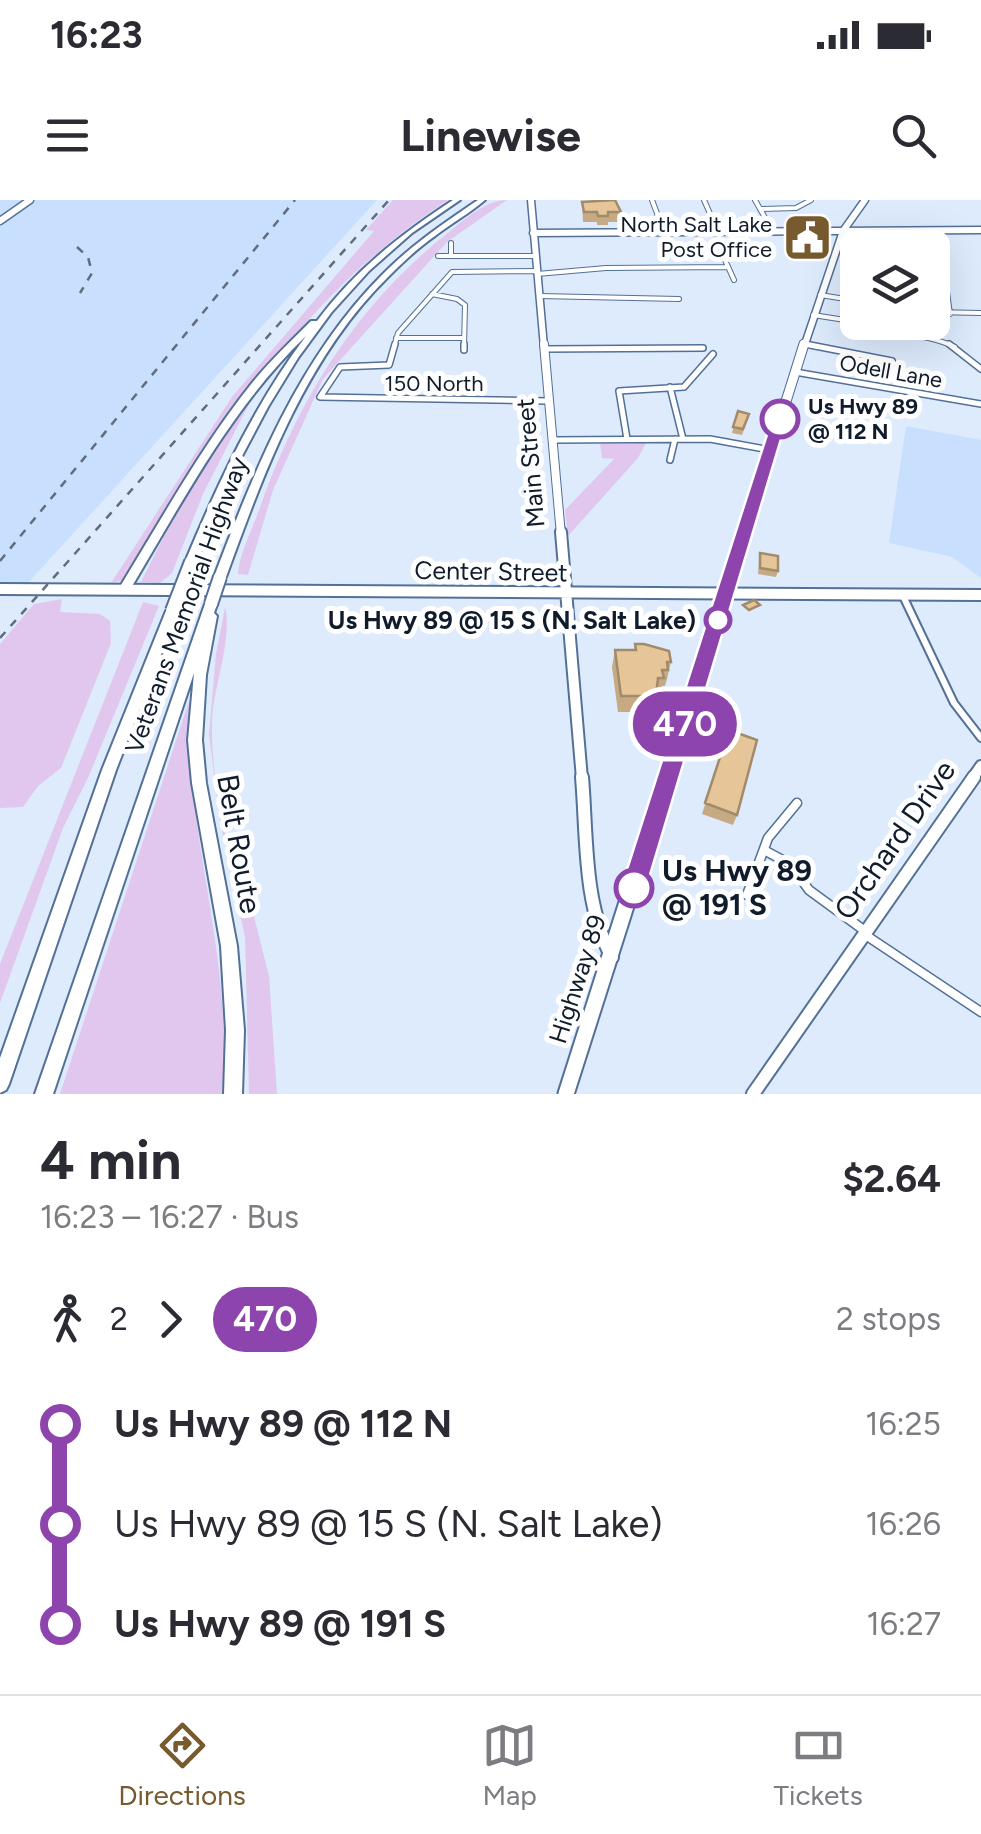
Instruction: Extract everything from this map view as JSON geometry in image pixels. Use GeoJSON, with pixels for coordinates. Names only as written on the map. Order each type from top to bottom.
{"type":"FeatureCollection","features":[{"type":"Feature","properties":{"kind":"highway","name":"Veterans Memorial Highway"},"geometry":{"type":"LineString","coordinates":[[0,1084],[109,770],[222,481],[259,412],[338,301],[416,228],[458,200]]}},
{"type":"Feature","properties":{"kind":"highway","name":"Veterans Memorial Highway"},"geometry":{"type":"LineString","coordinates":[[44,1094],[210,604],[276,433],[330,338],[367,292],[408,252],[482,200]]}},
{"type":"Feature","properties":{"kind":"highway"},"geometry":{"type":"LineString","coordinates":[[124,590],[242,400],[289,344],[338,301]]}},
{"type":"Feature","properties":{"kind":"highway","name":"Belt Route"},"geometry":{"type":"LineString","coordinates":[[210,604],[211,629],[200,675],[195,740],[198,783],[230,956],[235,1030],[233,1094]]}},
{"type":"Feature","properties":{"kind":"main road","name":"Highway 89"},"geometry":{"type":"LineString","coordinates":[[844,230],[866,200]]}},
{"type":"Feature","properties":{"kind":"main road","name":"Highway 89"},"geometry":{"type":"LineString","coordinates":[[566,1094],[840,239]]}},
{"type":"Feature","properties":{"kind":"street"},"geometry":{"type":"LineString","coordinates":[[0,221],[30,200]]}},
{"type":"Feature","properties":{"kind":"street","name":"Main Street"},"geometry":{"type":"LineString","coordinates":[[531,200],[595,918],[612,957]]}},
{"type":"Feature","properties":{"kind":"street"},"geometry":{"type":"LineString","coordinates":[[652,200],[664,232]]}},
{"type":"Feature","properties":{"kind":"street"},"geometry":{"type":"LineString","coordinates":[[704,200],[718,232]]}},
{"type":"Feature","properties":{"kind":"street"},"geometry":{"type":"LineString","coordinates":[[756,200],[773,232]]}},
{"type":"Feature","properties":{"kind":"street"},"geometry":{"type":"LineString","coordinates":[[760,209],[796,208],[811,200]]}},
{"type":"Feature","properties":{"kind":"street"},"geometry":{"type":"LineString","coordinates":[[950,230],[981,230]]}},
{"type":"Feature","properties":{"kind":"street"},"geometry":{"type":"LineString","coordinates":[[534,233],[840,231]]}},
{"type":"Feature","properties":{"kind":"street"},"geometry":{"type":"LineString","coordinates":[[451,244],[451,256]]}},
{"type":"Feature","properties":{"kind":"street"},"geometry":{"type":"LineString","coordinates":[[438,256],[535,256]]}},
{"type":"Feature","properties":{"kind":"street"},"geometry":{"type":"LineString","coordinates":[[725,260],[734,280]]}},
{"type":"Feature","properties":{"kind":"street"},"geometry":{"type":"LineString","coordinates":[[395,338],[454,271],[578,273],[606,268],[728,267]]}},
{"type":"Feature","properties":{"kind":"street"},"geometry":{"type":"LineString","coordinates":[[431,294],[466,306],[464,350]]}},
{"type":"Feature","properties":{"kind":"street"},"geometry":{"type":"LineString","coordinates":[[820,295],[840,298]]}},
{"type":"Feature","properties":{"kind":"street"},"geometry":{"type":"LineString","coordinates":[[539,296],[678,299]]}},
{"type":"Feature","properties":{"kind":"street"},"geometry":{"type":"LineString","coordinates":[[950,314],[981,313]]}},
{"type":"Feature","properties":{"kind":"street"},"geometry":{"type":"LineString","coordinates":[[814,314],[840,319]]}},
{"type":"Feature","properties":{"kind":"street"},"geometry":{"type":"LineString","coordinates":[[395,338],[464,338]]}},
{"type":"Feature","properties":{"kind":"street","name":"150 North"},"geometry":{"type":"LineString","coordinates":[[395,338],[388,366],[341,367],[328,380],[320,398],[548,401]]}},
{"type":"Feature","properties":{"kind":"street"},"geometry":{"type":"LineString","coordinates":[[933,340],[950,343],[965,352],[970,364],[981,369]]}},
{"type":"Feature","properties":{"kind":"street"},"geometry":{"type":"LineString","coordinates":[[804,344],[892,360]]}},
{"type":"Feature","properties":{"kind":"street"},"geometry":{"type":"LineString","coordinates":[[543,350],[704,348]]}},
{"type":"Feature","properties":{"kind":"street"},"geometry":{"type":"LineString","coordinates":[[627,440],[620,390],[684,387],[713,354]]}},
{"type":"Feature","properties":{"kind":"street","name":"Odell Lane"},"geometry":{"type":"LineString","coordinates":[[795,372],[981,404]]}},
{"type":"Feature","properties":{"kind":"street"},"geometry":{"type":"LineString","coordinates":[[670,387],[684,439]]}},
{"type":"Feature","properties":{"kind":"street"},"geometry":{"type":"LineString","coordinates":[[670,460],[675,439]]}},
{"type":"Feature","properties":{"kind":"street"},"geometry":{"type":"LineString","coordinates":[[551,440],[728,441],[770,450]]}},
{"type":"Feature","properties":{"kind":"street","name":"Center Street"},"geometry":{"type":"LineString","coordinates":[[0,589],[981,595]]}},
{"type":"Feature","properties":{"kind":"street"},"geometry":{"type":"LineString","coordinates":[[902,595],[954,703],[981,738]]}},
{"type":"Feature","properties":{"kind":"street","name":"Orchard Drive"},"geometry":{"type":"LineString","coordinates":[[753,1094],[981,766]]}},
{"type":"Feature","properties":{"kind":"street"},"geometry":{"type":"LineString","coordinates":[[747,895],[772,832],[797,803]]}},
{"type":"Feature","properties":{"kind":"street"},"geometry":{"type":"LineString","coordinates":[[764,850],[790,864],[809,890],[864,932],[981,1012]]}},
{"type":"Feature","properties":{"kind":"shaded area"},"geometry":{"type":"Polygon","coordinates":[[[0,200],[377,200],[17,595],[0,595],[0,200]]]}},
{"type":"Feature","properties":{"kind":"shaded area"},"geometry":{"type":"Polygon","coordinates":[[[393,200],[448,200],[394,239],[304,325],[229,421],[125,580],[111,583],[232,397],[374,231],[366,230],[393,200]]]}},
{"type":"Feature","properties":{"kind":"shaded area"},"geometry":{"type":"Polygon","coordinates":[[[507,200],[447,242],[323,379],[273,490],[248,575],[238,574],[243,551],[292,430],[334,356],[386,290],[416,260],[476,211],[507,200]]]}},
{"type":"Feature","properties":{"kind":"shaded area"},"geometry":{"type":"Polygon","coordinates":[[[255,392],[203,494],[172,573],[160,583],[141,582],[179,506],[255,392]]]}},
{"type":"Feature","properties":{"kind":"shaded area"},"geometry":{"type":"Polygon","coordinates":[[[906,426],[981,440],[981,578],[952,557],[889,543],[906,426]]]}},
{"type":"Feature","properties":{"kind":"shaded area"},"geometry":{"type":"Polygon","coordinates":[[[646,443],[638,458],[568,536],[565,510],[614,459],[602,458],[600,444],[646,443]]]}},
{"type":"Feature","properties":{"kind":"shaded area"},"geometry":{"type":"Polygon","coordinates":[[[62,599],[60,612],[100,614],[110,621],[111,643],[61,768],[38,786],[23,807],[0,808],[0,644],[34,604],[62,599]]]}},
{"type":"Feature","properties":{"kind":"shaded area"},"geometry":{"type":"Polygon","coordinates":[[[143,602],[159,606],[88,778],[63,828],[0,1003],[0,964],[143,602]]]}},
{"type":"Feature","properties":{"kind":"shaded area"},"geometry":{"type":"Polygon","coordinates":[[[225,607],[225,648],[212,722],[214,766],[240,898],[250,901],[269,976],[277,1094],[249,1094],[245,937],[220,821],[209,734],[216,654],[225,607]]]}},
{"type":"Feature","properties":{"kind":"shaded area"},"geometry":{"type":"Polygon","coordinates":[[[189,701],[194,800],[222,995],[222,1094],[60,1094],[189,701]]]}},
{"type":"Feature","properties":{"kind":"building"},"geometry":{"type":"Polygon","coordinates":[[[615,200],[621,212],[598,216],[597,212],[584,212],[582,202],[615,200]]]}},
{"type":"Feature","properties":{"kind":"building"},"geometry":{"type":"Polygon","coordinates":[[[738,411],[749,414],[743,429],[733,427],[738,411]]]}},
{"type":"Feature","properties":{"kind":"building"},"geometry":{"type":"Polygon","coordinates":[[[760,553],[778,556],[778,571],[760,568],[760,553]]]}},
{"type":"Feature","properties":{"kind":"building"},"geometry":{"type":"Polygon","coordinates":[[[754,600],[760,605],[749,610],[743,605],[754,600]]]}},
{"type":"Feature","properties":{"kind":"building"},"geometry":{"type":"Polygon","coordinates":[[[635,644],[669,651],[671,662],[667,662],[668,670],[662,670],[664,678],[658,678],[656,696],[621,696],[615,650],[636,650],[635,644]]]}},
{"type":"Feature","properties":{"kind":"building"},"geometry":{"type":"Polygon","coordinates":[[[729,730],[757,740],[737,815],[705,803],[729,730]]]}},
{"type":"Feature","properties":{"kind":"railway"},"geometry":{"type":"LineString","coordinates":[[0,561],[295,200]]}},
{"type":"Feature","properties":{"kind":"railway"},"geometry":{"type":"LineString","coordinates":[[0,638],[389,200]]}},
{"type":"Feature","properties":{"kind":"railway"},"geometry":{"type":"LineString","coordinates":[[77,247],[88,257],[92,273],[80,293]]}},
{"type":"Feature","properties":{"kind":"bus line","name":"470"},"geometry":{"type":"LineString","coordinates":[[634,888],[780,419]]}},
{"type":"Feature","properties":{"kind":"place","name":"North Salt Lake Post Office"},"geometry":{"type":"Point","coordinates":[807,237]}},
{"type":"Feature","properties":{"kind":"place","name":"Us Hwy 89 @ 112 N"},"geometry":{"type":"Point","coordinates":[780,419]}},
{"type":"Feature","properties":{"kind":"place","name":"Us Hwy 89 @ 15 S (N. Salt Lake)"},"geometry":{"type":"Point","coordinates":[718,620]}},
{"type":"Feature","properties":{"kind":"place","name":"Us Hwy 89 @ 191 S"},"geometry":{"type":"Point","coordinates":[634,888]}}]}
